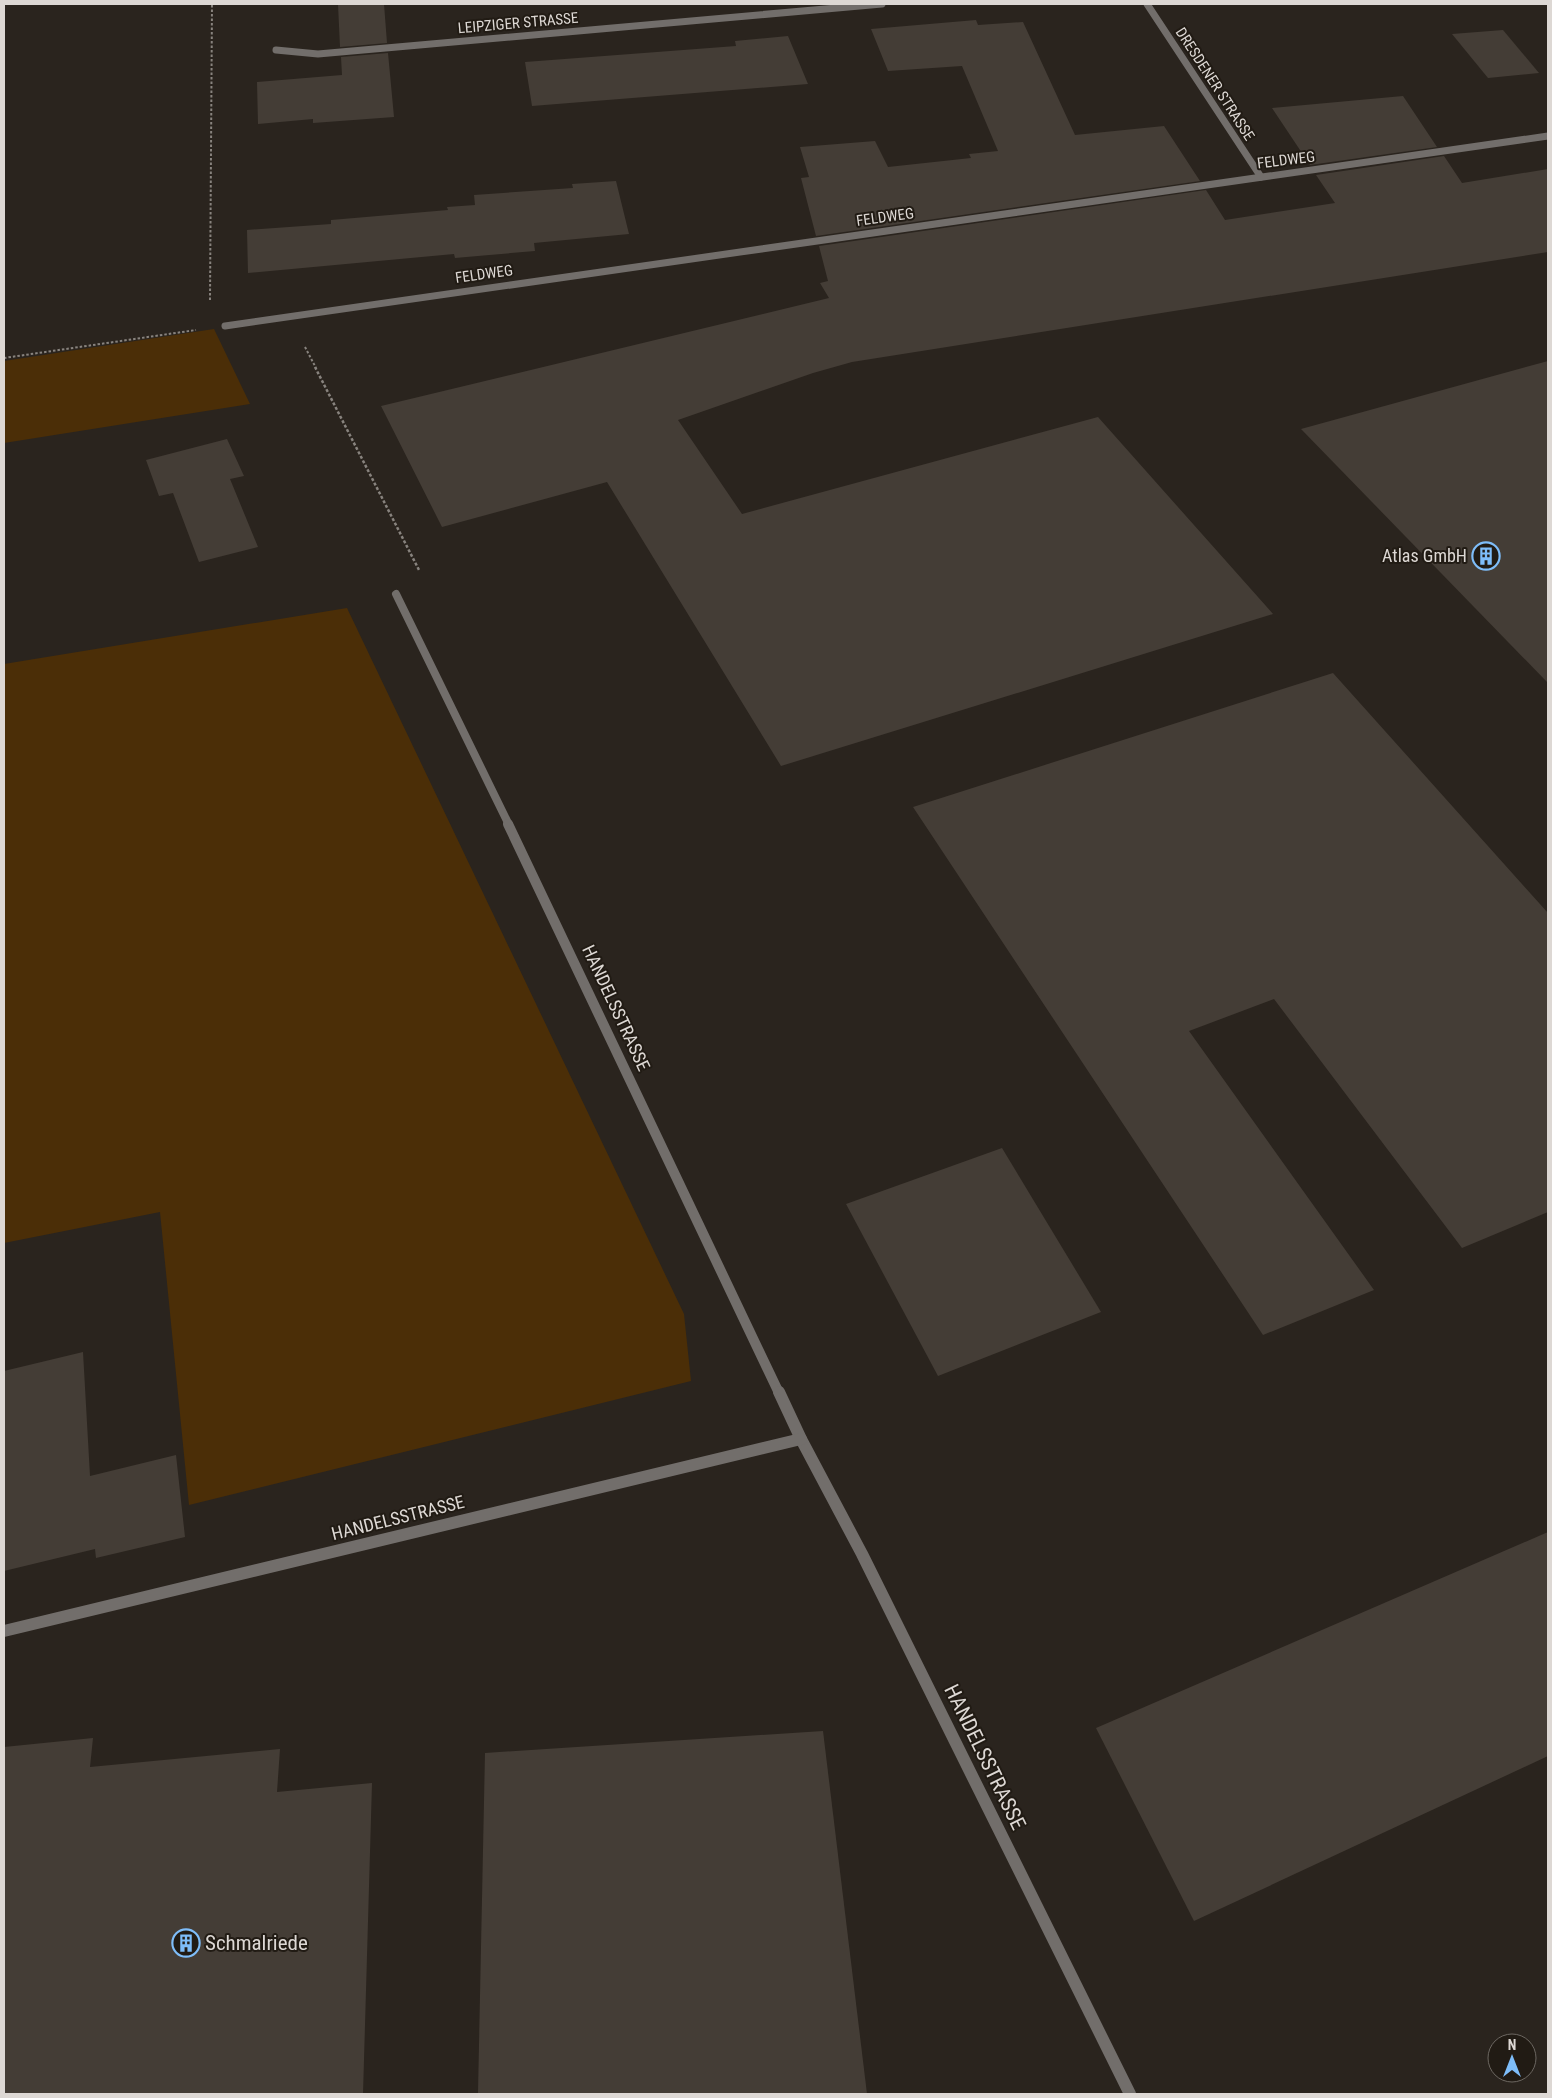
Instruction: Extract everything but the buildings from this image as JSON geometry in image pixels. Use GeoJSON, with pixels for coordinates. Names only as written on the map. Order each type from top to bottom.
{"type":"FeatureCollection","features":[{"type":"Feature","properties":{"kind":"street","name":"LEIPZIGER STRASSE"},"geometry":{"type":"LineString","coordinates":[[276,50],[318,54],[882,4]]}},
{"type":"Feature","properties":{"kind":"street","name":"DRESDENER STRASSE"},"geometry":{"type":"LineString","coordinates":[[1147,4],[1261,177]]}},
{"type":"Feature","properties":{"kind":"street","name":"FELDWEG"},"geometry":{"type":"LineString","coordinates":[[225,326],[1548,136]]}},
{"type":"Feature","properties":{"kind":"street","name":"HANDELSSTRASSE"},"geometry":{"type":"LineString","coordinates":[[396,594],[549,907],[801,1439],[862,1554],[1130,2094]]}},
{"type":"Feature","properties":{"kind":"street","name":"HANDELSSTRASSE"},"geometry":{"type":"LineString","coordinates":[[4,1631],[801,1439]]}},
{"type":"Feature","properties":{"kind":"path"},"geometry":{"type":"LineString","coordinates":[[210,328],[212,4]]}},
{"type":"Feature","properties":{"kind":"path"},"geometry":{"type":"LineString","coordinates":[[289,316],[428,587],[396,594]]}},
{"type":"Feature","properties":{"kind":"path"},"geometry":{"type":"LineString","coordinates":[[4,358],[225,326]]}},
{"type":"Feature","properties":{"kind":"shaded area"},"geometry":{"type":"Polygon","coordinates":[[[214,329],[250,404],[4,443],[4,361],[214,329]]]}},
{"type":"Feature","properties":{"kind":"shaded area"},"geometry":{"type":"Polygon","coordinates":[[[347,608],[684,1314],[691,1381],[189,1505],[160,1212],[4,1243],[4,664],[347,608]]]}},
{"type":"Feature","properties":{"kind":"place","name":"Atlas GmbH"},"geometry":{"type":"Point","coordinates":[1486,556]}},
{"type":"Feature","properties":{"kind":"place","name":"Schmalriede"},"geometry":{"type":"Point","coordinates":[186,1943]}}]}
